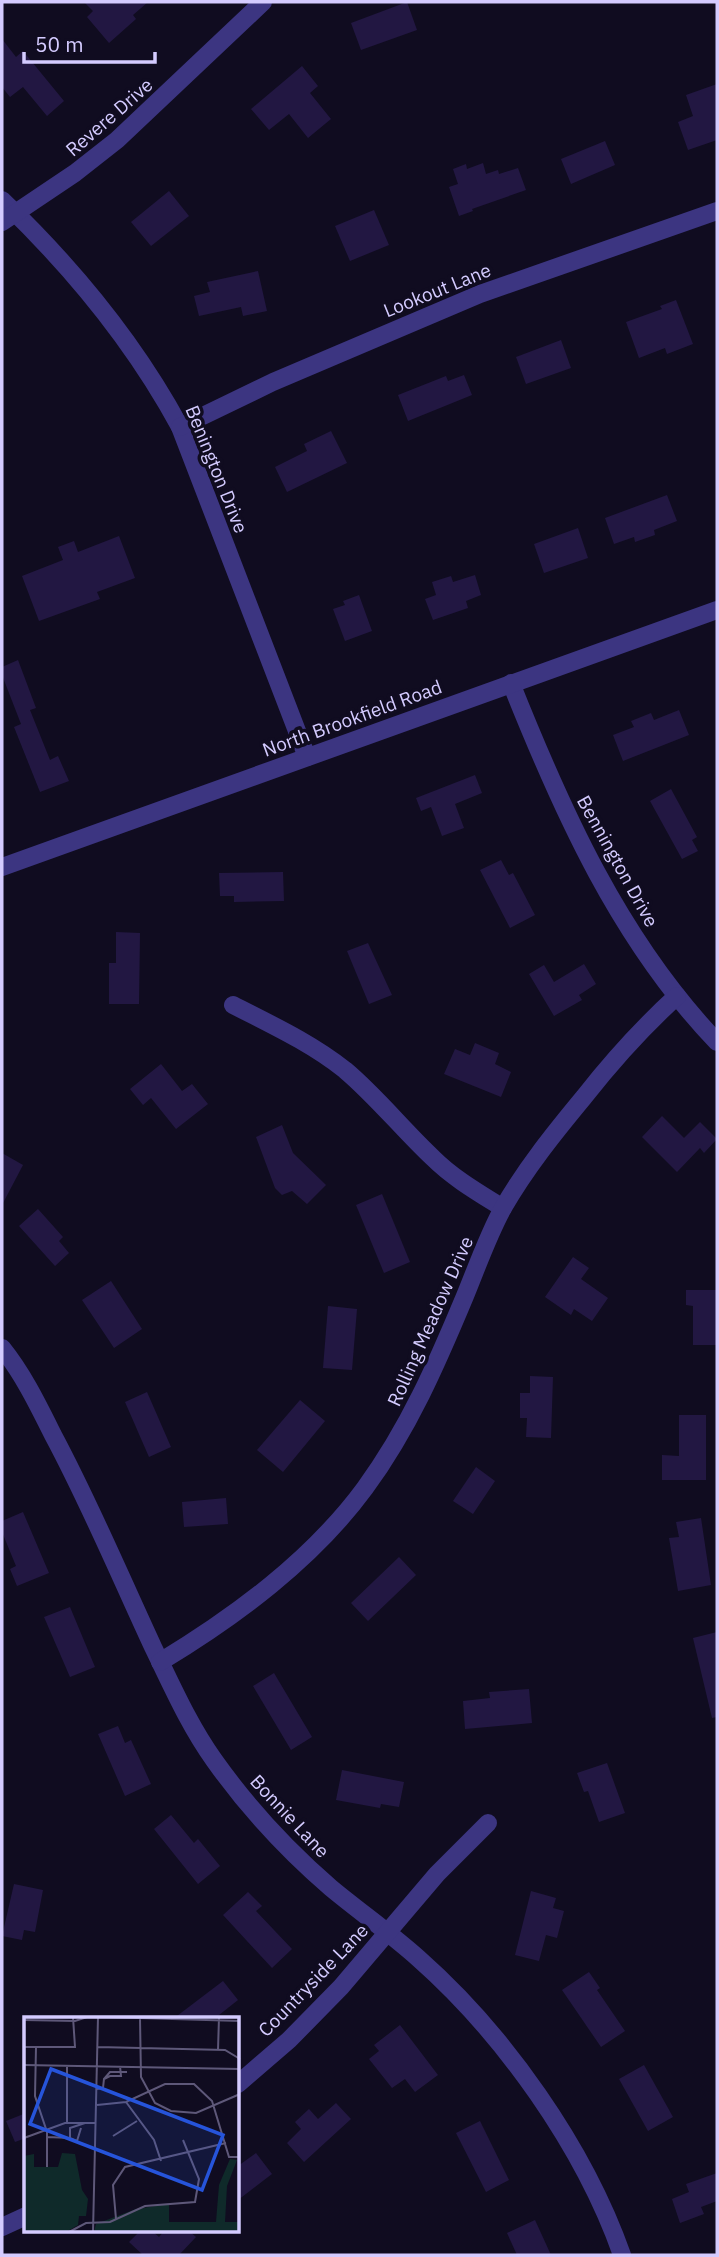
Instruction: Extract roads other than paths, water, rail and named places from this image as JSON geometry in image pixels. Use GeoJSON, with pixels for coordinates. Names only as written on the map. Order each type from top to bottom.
{"type":"FeatureCollection","features":[{"type":"Feature","properties":{"kind":"street","name":"Revere Drive"},"geometry":{"type":"LineString","coordinates":[[9,218],[75,173],[117,140],[263,2]]}},
{"type":"Feature","properties":{"kind":"street","name":"Benington Drive"},"geometry":{"type":"LineString","coordinates":[[2,200],[9,218],[99,305],[124,336],[166,400],[180,428],[307,757]]}},
{"type":"Feature","properties":{"kind":"street","name":"Lookout Lane"},"geometry":{"type":"LineString","coordinates":[[180,428],[285,377],[480,294],[717,211]]}},
{"type":"Feature","properties":{"kind":"street","name":"North Brookfield Road"},"geometry":{"type":"LineString","coordinates":[[2,867],[717,610]]}},
{"type":"Feature","properties":{"kind":"street","name":"Bennington Drive"},"geometry":{"type":"LineString","coordinates":[[512,683],[569,821],[629,928],[677,996],[717,1042]]}},
{"type":"Feature","properties":{"kind":"street","name":"Rolling Meadow Drive"},"geometry":{"type":"LineString","coordinates":[[160,1662],[200,1637],[268,1587],[322,1537],[363,1490],[415,1411],[430,1381],[503,1208],[548,1142],[597,1078],[640,1030],[677,996]]}},
{"type":"Feature","properties":{"kind":"street"},"geometry":{"type":"LineString","coordinates":[[233,1005],[304,1041],[329,1058],[366,1089],[434,1160],[503,1208]]}},
{"type":"Feature","properties":{"kind":"street","name":"Bonnie Lane"},"geometry":{"type":"LineString","coordinates":[[2,1348],[31,1392],[75,1476],[160,1662],[184,1711],[213,1759],[257,1816],[304,1864],[419,1959],[459,1999],[524,2074],[565,2135],[602,2206],[622,2255]]}},
{"type":"Feature","properties":{"kind":"street","name":"Countryside Lane"},"geometry":{"type":"LineString","coordinates":[[240,2082],[289,2040],[341,1987],[437,1874],[488,1823]]}},
{"type":"Feature","properties":{"kind":"street"},"geometry":{"type":"LineString","coordinates":[[2,2227],[24,2217]]}}]}
